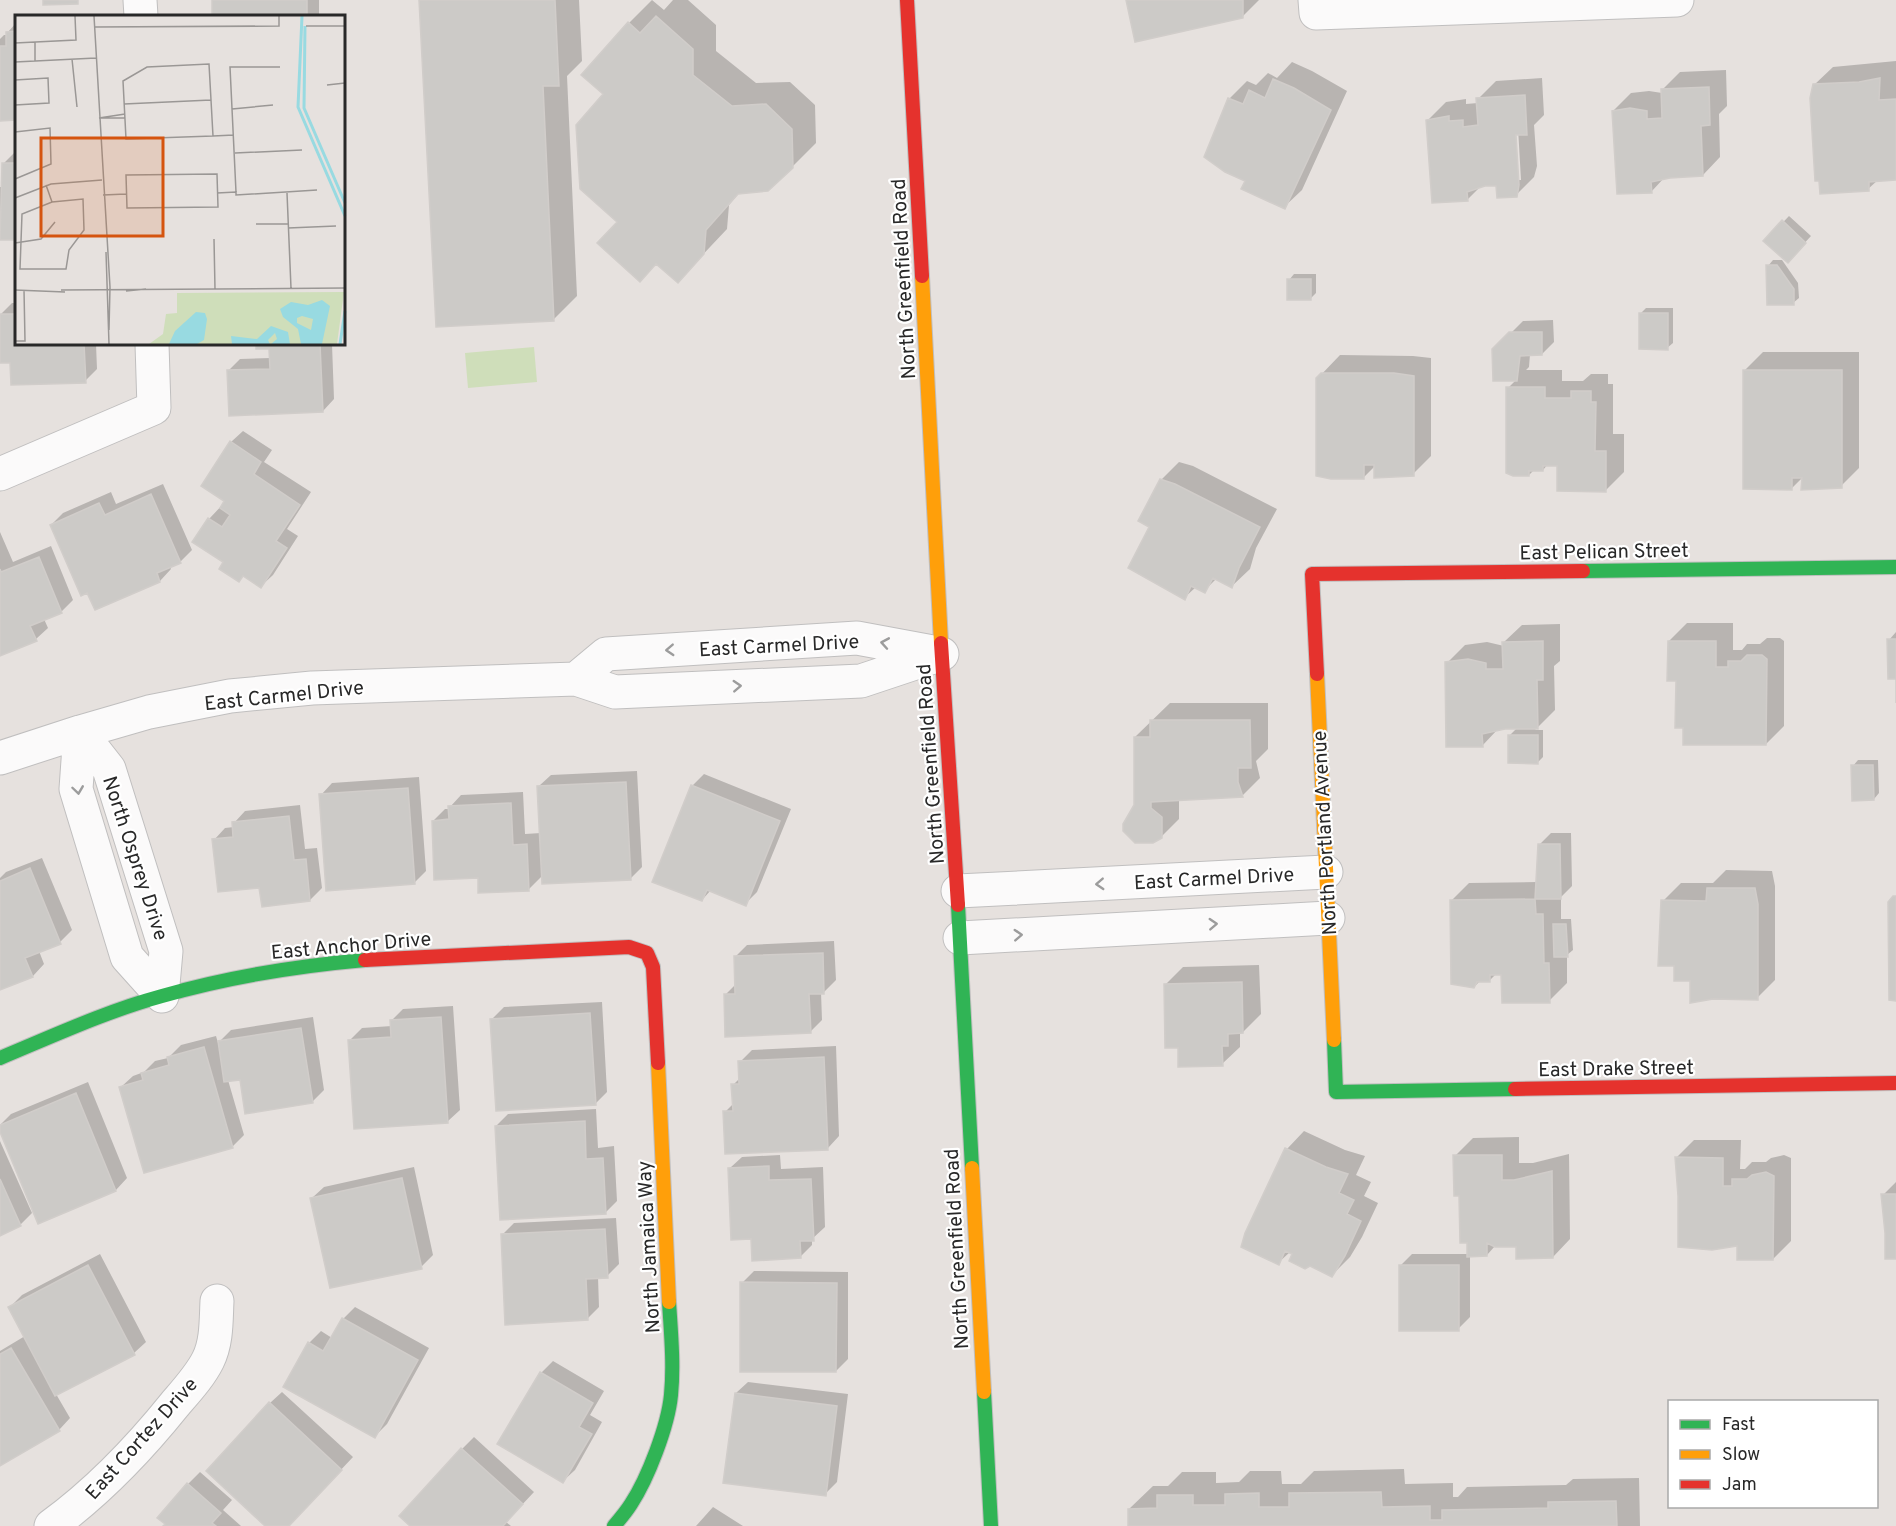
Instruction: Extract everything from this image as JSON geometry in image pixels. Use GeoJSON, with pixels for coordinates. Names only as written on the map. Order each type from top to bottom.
{"type":"FeatureCollection","features":[{"type":"Feature","properties":{"kind":"street"},"geometry":{"type":"LineString","coordinates":[[140,0],[141,15]]}},
{"type":"Feature","properties":{"kind":"street","name":"North Greenfield Road"},"geometry":{"type":"LineString","coordinates":[[907,0],[942,654],[958,891],[991,1526]]}},
{"type":"Feature","properties":{"kind":"street"},"geometry":{"type":"LineString","coordinates":[[1316,6],[1677,0]]}},
{"type":"Feature","properties":{"kind":"street"},"geometry":{"type":"LineString","coordinates":[[0,474],[154,408],[152,345]]}},
{"type":"Feature","properties":{"kind":"street","name":"East Pelican Street"},"geometry":{"type":"LineString","coordinates":[[1312,574],[1896,567]]}},
{"type":"Feature","properties":{"kind":"street","name":"North Portland Avenue"},"geometry":{"type":"LineString","coordinates":[[1312,574],[1336,1092]]}},
{"type":"Feature","properties":{"kind":"street","name":"East Carmel Drive"},"geometry":{"type":"LineString","coordinates":[[0,758],[149,712],[230,696],[312,688],[576,679],[606,654],[857,638],[942,654]]}},
{"type":"Feature","properties":{"kind":"street","name":"North Osprey Drive"},"geometry":{"type":"LineString","coordinates":[[80,732],[109,769],[166,951],[162,996]]}},
{"type":"Feature","properties":{"kind":"street","name":"East Carmel Drive"},"geometry":{"type":"LineString","coordinates":[[958,891],[1326,872]]}},
{"type":"Feature","properties":{"kind":"street"},"geometry":{"type":"LineString","coordinates":[[960,938],[1328,918]]}},
{"type":"Feature","properties":{"kind":"street","name":"East Anchor Drive"},"geometry":{"type":"LineString","coordinates":[[0,1058],[104,1016],[162,996],[259,974],[317,964],[374,959],[630,948],[647,953]]}},
{"type":"Feature","properties":{"kind":"street","name":"North Jamaica Way"},"geometry":{"type":"LineString","coordinates":[[614,1526],[632,1503],[648,1470],[663,1431],[671,1395],[672,1355],[653,967],[647,953]]}},
{"type":"Feature","properties":{"kind":"street","name":"East Drake Street"},"geometry":{"type":"LineString","coordinates":[[1336,1092],[1896,1083]]}},
{"type":"Feature","properties":{"kind":"street","name":"East Cortez Drive"},"geometry":{"type":"LineString","coordinates":[[51,1526],[82,1503],[124,1463],[190,1385],[209,1359],[216,1332],[217,1301]]}},
{"type":"Feature","properties":{"kind":"green space"},"geometry":{"type":"Polygon","coordinates":[[[534,347],[537,382],[468,388],[465,353],[534,347]]]}},
{"type":"Feature","properties":{"kind":"building"},"geometry":{"type":"Polygon","coordinates":[[[43,0],[78,0],[78,4],[43,5],[43,0]]]}},
{"type":"Feature","properties":{"kind":"building"},"geometry":{"type":"Polygon","coordinates":[[[212,0],[307,0],[307,15],[212,15],[212,0]]]}},
{"type":"Feature","properties":{"kind":"building"},"geometry":{"type":"Polygon","coordinates":[[[419,0],[555,0],[559,86],[543,86],[554,321],[436,327],[419,0]]]}},
{"type":"Feature","properties":{"kind":"building"},"geometry":{"type":"Polygon","coordinates":[[[1126,0],[1243,0],[1243,18],[1135,42],[1126,0]]]}},
{"type":"Feature","properties":{"kind":"building"},"geometry":{"type":"Polygon","coordinates":[[[656,16],[693,49],[693,75],[732,106],[766,104],[792,129],[793,168],[768,191],[738,194],[706,230],[704,254],[678,283],[656,264],[640,282],[597,243],[617,222],[580,189],[576,125],[603,94],[581,75],[628,22],[640,33],[656,16]]]}},
{"type":"Feature","properties":{"kind":"building"},"geometry":{"type":"Polygon","coordinates":[[[15,31],[15,120],[0,121],[0,46],[6,46],[6,32],[15,31]]]}},
{"type":"Feature","properties":{"kind":"building"},"geometry":{"type":"Polygon","coordinates":[[[1880,78],[1879,100],[1896,99],[1896,180],[1869,182],[1869,191],[1820,194],[1819,181],[1815,181],[1810,98],[1813,84],[1859,82],[1880,78]]]}},
{"type":"Feature","properties":{"kind":"building"},"geometry":{"type":"Polygon","coordinates":[[[1273,79],[1294,88],[1331,110],[1285,209],[1241,189],[1245,181],[1225,172],[1204,157],[1228,98],[1243,104],[1249,90],[1265,98],[1273,79]]]}},
{"type":"Feature","properties":{"kind":"building"},"geometry":{"type":"Polygon","coordinates":[[[1709,87],[1710,125],[1701,126],[1703,176],[1651,182],[1652,193],[1617,194],[1612,111],[1630,108],[1647,111],[1647,119],[1662,118],[1661,89],[1709,87]]]}},
{"type":"Feature","properties":{"kind":"building"},"geometry":{"type":"Polygon","coordinates":[[[1525,95],[1527,135],[1516,135],[1519,185],[1517,197],[1497,198],[1496,186],[1485,186],[1467,192],[1468,201],[1432,203],[1426,120],[1449,116],[1449,121],[1463,120],[1463,127],[1478,125],[1476,98],[1525,95]]]}},
{"type":"Feature","properties":{"kind":"building"},"geometry":{"type":"Polygon","coordinates":[[[2,163],[15,163],[15,240],[0,240],[2,163]]]}},
{"type":"Feature","properties":{"kind":"building"},"geometry":{"type":"Polygon","coordinates":[[[1782,220],[1806,243],[1788,263],[1763,241],[1782,220]]]}},
{"type":"Feature","properties":{"kind":"building"},"geometry":{"type":"Polygon","coordinates":[[[1766,265],[1777,265],[1794,289],[1794,305],[1767,305],[1766,265]]]}},
{"type":"Feature","properties":{"kind":"building"},"geometry":{"type":"Polygon","coordinates":[[[1287,279],[1311,279],[1311,300],[1287,300],[1287,279]]]}},
{"type":"Feature","properties":{"kind":"building"},"geometry":{"type":"Polygon","coordinates":[[[1639,313],[1668,313],[1668,350],[1639,349],[1639,313]]]}},
{"type":"Feature","properties":{"kind":"building"},"geometry":{"type":"Polygon","coordinates":[[[0,314],[15,314],[15,345],[84,345],[86,383],[11,385],[10,363],[0,363],[0,314]]]}},
{"type":"Feature","properties":{"kind":"building"},"geometry":{"type":"Polygon","coordinates":[[[1509,332],[1542,332],[1542,355],[1520,356],[1517,381],[1493,381],[1492,349],[1509,332]]]}},
{"type":"Feature","properties":{"kind":"building"},"geometry":{"type":"Polygon","coordinates":[[[256,345],[320,345],[323,412],[229,416],[227,370],[270,369],[269,349],[256,349],[256,345]]]}},
{"type":"Feature","properties":{"kind":"building"},"geometry":{"type":"Polygon","coordinates":[[[1743,370],[1842,370],[1842,488],[1801,490],[1802,478],[1792,478],[1792,490],[1743,489],[1743,370]]]}},
{"type":"Feature","properties":{"kind":"building"},"geometry":{"type":"Polygon","coordinates":[[[1321,373],[1394,373],[1414,376],[1414,476],[1374,478],[1374,465],[1364,465],[1364,479],[1331,479],[1316,476],[1316,378],[1321,373]]]}},
{"type":"Feature","properties":{"kind":"building"},"geometry":{"type":"Polygon","coordinates":[[[1506,387],[1545,387],[1545,398],[1571,398],[1571,391],[1591,391],[1591,402],[1596,402],[1595,451],[1606,451],[1606,492],[1557,491],[1557,466],[1543,466],[1543,471],[1529,471],[1529,476],[1513,476],[1506,473],[1506,387]]]}},
{"type":"Feature","properties":{"kind":"building"},"geometry":{"type":"Polygon","coordinates":[[[230,441],[261,462],[254,474],[300,505],[276,541],[287,548],[261,588],[243,576],[239,582],[219,569],[223,562],[192,542],[208,518],[222,527],[230,515],[220,508],[224,501],[201,486],[230,441]]]}},
{"type":"Feature","properties":{"kind":"building"},"geometry":{"type":"Polygon","coordinates":[[[1160,479],[1175,484],[1260,527],[1239,568],[1232,588],[1213,578],[1205,593],[1191,586],[1185,600],[1128,568],[1149,527],[1138,521],[1160,479]]]}},
{"type":"Feature","properties":{"kind":"building"},"geometry":{"type":"Polygon","coordinates":[[[151,494],[181,563],[157,573],[160,582],[95,610],[87,593],[81,596],[50,525],[99,503],[105,515],[151,494]]]}},
{"type":"Feature","properties":{"kind":"building"},"geometry":{"type":"Polygon","coordinates":[[[39,557],[62,613],[30,626],[37,641],[0,656],[0,569],[1,572],[39,557]]]}},
{"type":"Feature","properties":{"kind":"building"},"geometry":{"type":"Polygon","coordinates":[[[1887,639],[1896,639],[1896,679],[1888,679],[1887,639]]]}},
{"type":"Feature","properties":{"kind":"building"},"geometry":{"type":"Polygon","coordinates":[[[1543,641],[1543,680],[1537,680],[1538,729],[1505,729],[1482,734],[1483,747],[1446,747],[1445,662],[1468,659],[1486,663],[1486,669],[1503,669],[1502,642],[1543,641]]]}},
{"type":"Feature","properties":{"kind":"building"},"geometry":{"type":"Polygon","coordinates":[[[1668,641],[1716,641],[1716,667],[1728,667],[1728,661],[1741,661],[1747,655],[1762,655],[1767,659],[1766,745],[1683,745],[1683,728],[1675,728],[1676,681],[1667,681],[1668,641]]]}},
{"type":"Feature","properties":{"kind":"building"},"geometry":{"type":"Polygon","coordinates":[[[1150,720],[1250,720],[1251,768],[1238,768],[1238,782],[1243,797],[1151,802],[1151,808],[1162,817],[1162,838],[1153,843],[1135,843],[1123,831],[1123,824],[1134,805],[1134,737],[1150,737],[1150,720]]]}},
{"type":"Feature","properties":{"kind":"building"},"geometry":{"type":"Polygon","coordinates":[[[1508,735],[1538,735],[1538,764],[1508,763],[1508,735]]]}},
{"type":"Feature","properties":{"kind":"building"},"geometry":{"type":"Polygon","coordinates":[[[1851,765],[1873,765],[1874,800],[1852,801],[1851,765]]]}},
{"type":"Feature","properties":{"kind":"building"},"geometry":{"type":"Polygon","coordinates":[[[626,782],[631,880],[542,884],[537,786],[626,782]]]}},
{"type":"Feature","properties":{"kind":"building"},"geometry":{"type":"Polygon","coordinates":[[[691,785],[780,821],[746,906],[707,890],[702,901],[652,882],[691,785]]]}},
{"type":"Feature","properties":{"kind":"building"},"geometry":{"type":"Polygon","coordinates":[[[408,788],[415,884],[326,891],[319,794],[408,788]]]}},
{"type":"Feature","properties":{"kind":"building"},"geometry":{"type":"Polygon","coordinates":[[[511,803],[513,845],[527,844],[529,891],[478,893],[478,878],[434,880],[432,821],[449,819],[448,806],[511,803]]]}},
{"type":"Feature","properties":{"kind":"building"},"geometry":{"type":"Polygon","coordinates":[[[289,816],[294,860],[306,859],[310,901],[262,907],[259,888],[218,892],[212,839],[233,837],[232,822],[289,816]]]}},
{"type":"Feature","properties":{"kind":"building"},"geometry":{"type":"Polygon","coordinates":[[[1538,844],[1560,844],[1561,899],[1535,899],[1538,844]]]}},
{"type":"Feature","properties":{"kind":"building"},"geometry":{"type":"Polygon","coordinates":[[[30,868],[61,944],[25,958],[33,977],[0,990],[0,881],[30,868]]]}},
{"type":"Feature","properties":{"kind":"building"},"geometry":{"type":"Polygon","coordinates":[[[1707,888],[1755,888],[1758,904],[1758,1000],[1713,999],[1690,1003],[1690,981],[1674,981],[1674,966],[1658,966],[1661,900],[1706,901],[1707,888]]]}},
{"type":"Feature","properties":{"kind":"building"},"geometry":{"type":"Polygon","coordinates":[[[1896,896],[1896,1001],[1889,1000],[1888,902],[1896,896]]]}},
{"type":"Feature","properties":{"kind":"building"},"geometry":{"type":"Polygon","coordinates":[[[1535,899],[1536,914],[1543,914],[1544,963],[1549,963],[1550,1003],[1502,1003],[1501,975],[1490,975],[1490,982],[1477,982],[1474,988],[1451,984],[1450,900],[1535,899]]]}},
{"type":"Feature","properties":{"kind":"building"},"geometry":{"type":"Polygon","coordinates":[[[1553,924],[1566,924],[1568,957],[1554,957],[1553,924]]]}},
{"type":"Feature","properties":{"kind":"building"},"geometry":{"type":"Polygon","coordinates":[[[823,953],[824,994],[809,994],[811,1033],[725,1037],[724,994],[735,994],[734,956],[823,953]]]}},
{"type":"Feature","properties":{"kind":"building"},"geometry":{"type":"Polygon","coordinates":[[[1242,982],[1243,1033],[1228,1034],[1228,1046],[1222,1046],[1223,1066],[1178,1067],[1178,1048],[1165,1048],[1164,984],[1242,982]]]}},
{"type":"Feature","properties":{"kind":"building"},"geometry":{"type":"Polygon","coordinates":[[[590,1013],[596,1105],[496,1111],[490,1019],[590,1013]]]}},
{"type":"Feature","properties":{"kind":"building"},"geometry":{"type":"Polygon","coordinates":[[[441,1017],[448,1123],[354,1129],[348,1040],[391,1037],[390,1020],[441,1017]]]}},
{"type":"Feature","properties":{"kind":"building"},"geometry":{"type":"Polygon","coordinates":[[[301,1028],[313,1103],[245,1114],[240,1080],[224,1082],[218,1041],[301,1028]]]}},
{"type":"Feature","properties":{"kind":"building"},"geometry":{"type":"Polygon","coordinates":[[[204,1047],[233,1148],[144,1173],[119,1087],[143,1080],[141,1073],[169,1065],[167,1057],[204,1047]]]}},
{"type":"Feature","properties":{"kind":"building"},"geometry":{"type":"Polygon","coordinates":[[[824,1057],[828,1150],[725,1154],[723,1111],[733,1111],[731,1084],[739,1084],[738,1061],[824,1057]]]}},
{"type":"Feature","properties":{"kind":"building"},"geometry":{"type":"Polygon","coordinates":[[[76,1093],[116,1191],[38,1224],[0,1132],[0,1125],[76,1093]]]}},
{"type":"Feature","properties":{"kind":"building"},"geometry":{"type":"Polygon","coordinates":[[[585,1121],[586,1159],[603,1158],[606,1214],[500,1220],[495,1126],[585,1121]]]}},
{"type":"Feature","properties":{"kind":"building"},"geometry":{"type":"Polygon","coordinates":[[[1285,1148],[1326,1167],[1348,1174],[1339,1193],[1354,1200],[1347,1214],[1361,1221],[1345,1256],[1332,1277],[1310,1266],[1305,1269],[1289,1261],[1292,1254],[1285,1251],[1279,1265],[1241,1247],[1245,1233],[1285,1148]]]}},
{"type":"Feature","properties":{"kind":"building"},"geometry":{"type":"Polygon","coordinates":[[[1453,1155],[1502,1155],[1502,1180],[1514,1180],[1552,1171],[1553,1258],[1516,1259],[1516,1247],[1495,1247],[1487,1243],[1487,1256],[1467,1257],[1467,1243],[1460,1243],[1459,1196],[1454,1196],[1453,1155]]]}},
{"type":"Feature","properties":{"kind":"building"},"geometry":{"type":"Polygon","coordinates":[[[1675,1157],[1723,1158],[1723,1186],[1732,1186],[1732,1179],[1747,1179],[1752,1175],[1766,1172],[1774,1176],[1773,1260],[1737,1260],[1737,1246],[1712,1250],[1678,1247],[1675,1157]]]}},
{"type":"Feature","properties":{"kind":"building"},"geometry":{"type":"Polygon","coordinates":[[[769,1166],[769,1180],[811,1179],[814,1241],[800,1241],[801,1258],[752,1261],[751,1239],[731,1240],[728,1168],[769,1166]]]}},
{"type":"Feature","properties":{"kind":"building"},"geometry":{"type":"Polygon","coordinates":[[[402,1178],[422,1269],[330,1288],[310,1198],[402,1178]]]}},
{"type":"Feature","properties":{"kind":"building"},"geometry":{"type":"Polygon","coordinates":[[[0,1179],[21,1226],[0,1236],[0,1179]]]}},
{"type":"Feature","properties":{"kind":"building"},"geometry":{"type":"Polygon","coordinates":[[[1881,1194],[1896,1194],[1896,1259],[1885,1259],[1881,1194]]]}},
{"type":"Feature","properties":{"kind":"building"},"geometry":{"type":"Polygon","coordinates":[[[605,1229],[608,1278],[586,1279],[588,1320],[505,1325],[501,1234],[605,1229]]]}},
{"type":"Feature","properties":{"kind":"building"},"geometry":{"type":"Polygon","coordinates":[[[88,1265],[135,1355],[55,1396],[8,1307],[88,1265]]]}},
{"type":"Feature","properties":{"kind":"building"},"geometry":{"type":"Polygon","coordinates":[[[1399,1265],[1459,1265],[1459,1331],[1399,1331],[1399,1265]]]}},
{"type":"Feature","properties":{"kind":"building"},"geometry":{"type":"Polygon","coordinates":[[[740,1282],[837,1283],[836,1372],[740,1372],[740,1282]]]}},
{"type":"Feature","properties":{"kind":"building"},"geometry":{"type":"Polygon","coordinates":[[[342,1318],[418,1360],[375,1438],[283,1387],[308,1342],[323,1351],[342,1318]]]}},
{"type":"Feature","properties":{"kind":"building"},"geometry":{"type":"Polygon","coordinates":[[[11,1348],[60,1431],[0,1466],[0,1354],[11,1348]]]}},
{"type":"Feature","properties":{"kind":"building"},"geometry":{"type":"Polygon","coordinates":[[[540,1372],[593,1403],[579,1427],[592,1434],[563,1483],[497,1444],[540,1372]]]}},
{"type":"Feature","properties":{"kind":"building"},"geometry":{"type":"Polygon","coordinates":[[[735,1393],[837,1406],[826,1496],[723,1483],[735,1393]]]}},
{"type":"Feature","properties":{"kind":"building"},"geometry":{"type":"Polygon","coordinates":[[[269,1402],[342,1470],[289,1526],[265,1526],[206,1471],[269,1402]]]}},
{"type":"Feature","properties":{"kind":"building"},"geometry":{"type":"Polygon","coordinates":[[[461,1448],[523,1504],[503,1526],[410,1526],[399,1516],[461,1448]]]}},
{"type":"Feature","properties":{"kind":"building"},"geometry":{"type":"Polygon","coordinates":[[[187,1483],[221,1513],[212,1523],[216,1526],[163,1526],[165,1524],[157,1518],[187,1483]]]}},
{"type":"Feature","properties":{"kind":"building"},"geometry":{"type":"Polygon","coordinates":[[[1381,1492],[1382,1507],[1430,1506],[1430,1520],[1442,1520],[1442,1510],[1548,1508],[1548,1502],[1616,1501],[1617,1526],[1128,1526],[1128,1509],[1157,1508],[1157,1495],[1193,1495],[1193,1505],[1225,1505],[1225,1494],[1259,1493],[1259,1507],[1289,1507],[1289,1493],[1381,1492]]]}},
{"type":"Feature","properties":{"kind":"traffic: fast"},"geometry":{"type":"LineString","coordinates":[[1583,571],[1896,567]]}},
{"type":"Feature","properties":{"kind":"traffic: fast"},"geometry":{"type":"LineString","coordinates":[[958,905],[972,1168]]}},
{"type":"Feature","properties":{"kind":"traffic: fast"},"geometry":{"type":"LineString","coordinates":[[0,1058],[101,1016],[187,989],[263,973],[365,960]]}},
{"type":"Feature","properties":{"kind":"traffic: fast"},"geometry":{"type":"LineString","coordinates":[[1334,1040],[1336,1092],[1515,1089]]}},
{"type":"Feature","properties":{"kind":"traffic: fast"},"geometry":{"type":"LineString","coordinates":[[614,1526],[629,1507],[644,1480],[666,1421],[671,1395],[672,1372],[669,1302]]}},
{"type":"Feature","properties":{"kind":"traffic: fast"},"geometry":{"type":"LineString","coordinates":[[984,1392],[991,1526]]}},
{"type":"Feature","properties":{"kind":"traffic: slow"},"geometry":{"type":"LineString","coordinates":[[922,276],[941,643]]}},
{"type":"Feature","properties":{"kind":"traffic: slow"},"geometry":{"type":"LineString","coordinates":[[1317,674],[1334,1040]]}},
{"type":"Feature","properties":{"kind":"traffic: slow"},"geometry":{"type":"LineString","coordinates":[[658,1063],[669,1302]]}},
{"type":"Feature","properties":{"kind":"traffic: slow"},"geometry":{"type":"LineString","coordinates":[[972,1168],[984,1392]]}},
{"type":"Feature","properties":{"kind":"traffic: jam"},"geometry":{"type":"LineString","coordinates":[[907,0],[922,276]]}},
{"type":"Feature","properties":{"kind":"traffic: jam"},"geometry":{"type":"LineString","coordinates":[[1317,674],[1312,574],[1583,571]]}},
{"type":"Feature","properties":{"kind":"traffic: jam"},"geometry":{"type":"LineString","coordinates":[[941,643],[958,905]]}},
{"type":"Feature","properties":{"kind":"traffic: jam"},"geometry":{"type":"LineString","coordinates":[[365,960],[629,947],[647,953],[653,967],[658,1063]]}},
{"type":"Feature","properties":{"kind":"traffic: jam"},"geometry":{"type":"LineString","coordinates":[[1515,1089],[1896,1083]]}}]}
